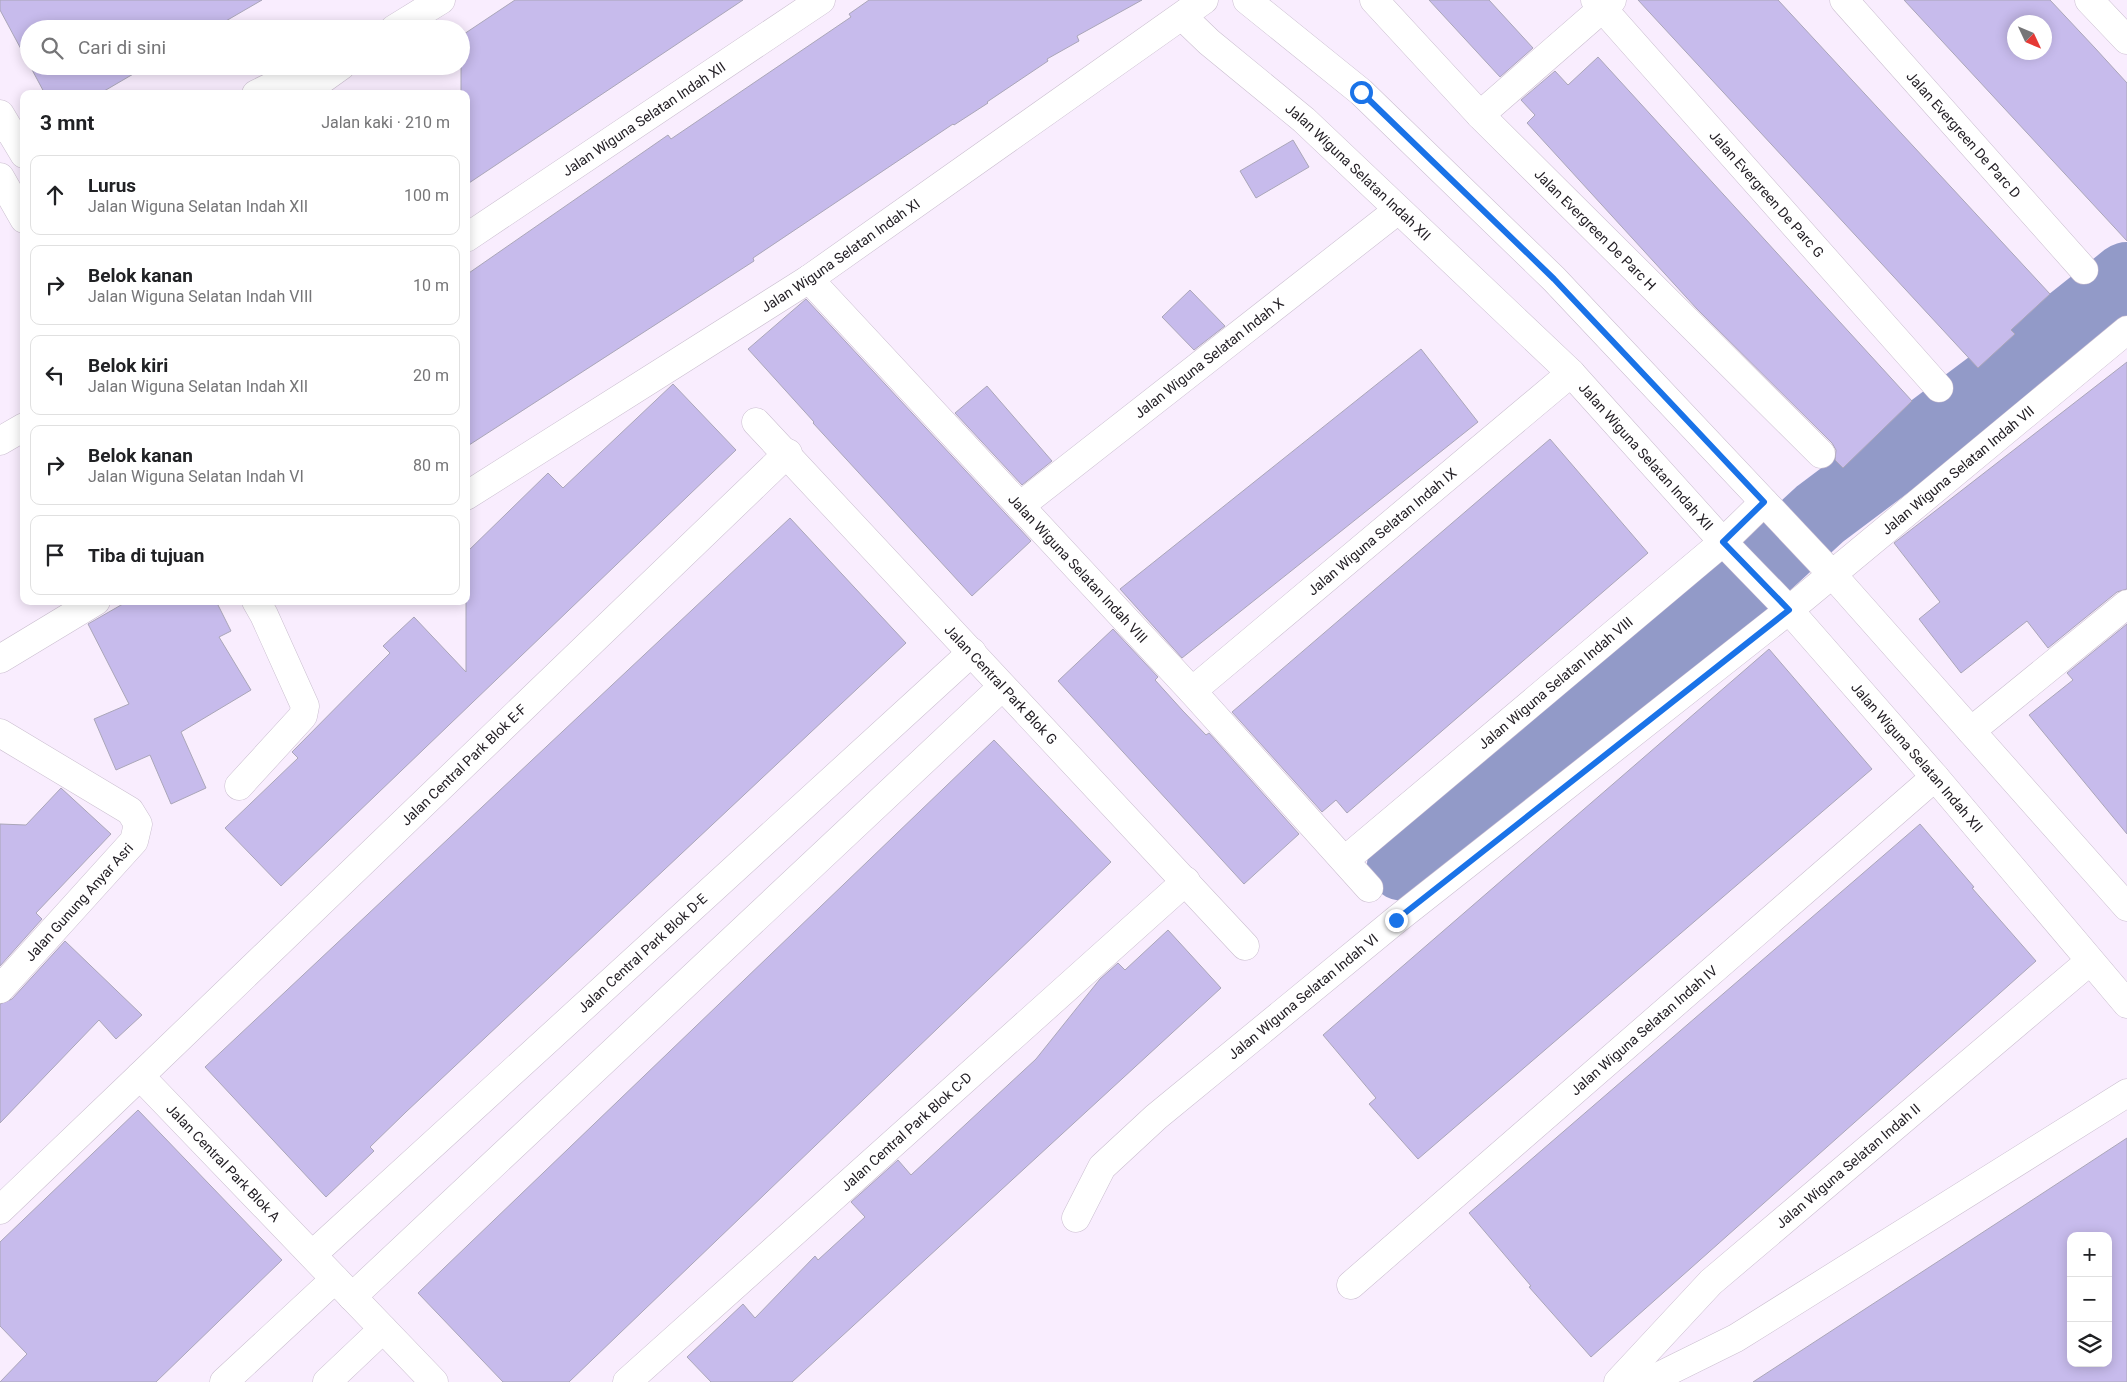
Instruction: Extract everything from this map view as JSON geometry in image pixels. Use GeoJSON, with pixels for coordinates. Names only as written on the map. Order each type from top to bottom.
{"type":"FeatureCollection","features":[{"type":"Feature","properties":{"kind":"street"},"geometry":{"type":"LineString","coordinates":[[409,20],[441,0]]}},
{"type":"Feature","properties":{"kind":"street","name":"Jalan Wiguna Selatan Indah XII"},"geometry":{"type":"LineString","coordinates":[[470,235],[821,0]]}},
{"type":"Feature","properties":{"kind":"street","name":"Jalan Wiguna Selatan Indah XI"},"geometry":{"type":"LineString","coordinates":[[470,493],[809,279],[1204,0]]}},
{"type":"Feature","properties":{"kind":"street"},"geometry":{"type":"LineString","coordinates":[[1246,0],[1361,92],[1540,265],[1824,565],[1971,731],[2124,899]]}},
{"type":"Feature","properties":{"kind":"street","name":"Jalan Evergreen De Parc H"},"geometry":{"type":"LineString","coordinates":[[1374,0],[1480,115],[1821,454]]}},
{"type":"Feature","properties":{"kind":"street","name":"Jalan Evergreen De Parc D"},"geometry":{"type":"LineString","coordinates":[[1844,0],[2084,270]]}},
{"type":"Feature","properties":{"kind":"street"},"geometry":{"type":"LineString","coordinates":[[2089,0],[2127,40]]}},
{"type":"Feature","properties":{"kind":"street"},"geometry":{"type":"LineString","coordinates":[[1480,115],[1603,3]]}},
{"type":"Feature","properties":{"kind":"street","name":"Jalan Evergreen De Parc G"},"geometry":{"type":"LineString","coordinates":[[1603,3],[1939,388]]}},
{"type":"Feature","properties":{"kind":"street","name":"Jalan Wiguna Selatan Indah XII"},"geometry":{"type":"LineString","coordinates":[[1182,17],[1209,42],[1304,120],[1571,373],[1782,604],[1935,776],[2127,1004]]}},
{"type":"Feature","properties":{"kind":"street"},"geometry":{"type":"LineString","coordinates":[[264,90],[295,75]]}},
{"type":"Feature","properties":{"kind":"street"},"geometry":{"type":"LineString","coordinates":[[308,90],[328,75]]}},
{"type":"Feature","properties":{"kind":"street"},"geometry":{"type":"LineString","coordinates":[[0,114],[20,147]]}},
{"type":"Feature","properties":{"kind":"street"},"geometry":{"type":"LineString","coordinates":[[0,177],[16,210]]}},
{"type":"Feature","properties":{"kind":"street","name":"Jalan Wiguna Selatan Indah X"},"geometry":{"type":"LineString","coordinates":[[1020,506],[1398,210]]}},
{"type":"Feature","properties":{"kind":"street","name":"Jalan Wiguna Selatan Indah VIII"},"geometry":{"type":"LineString","coordinates":[[809,279],[1192,692],[1369,888]]}},
{"type":"Feature","properties":{"kind":"street","name":"Jalan Wiguna Selatan Indah VII"},"geometry":{"type":"LineString","coordinates":[[1782,604],[1824,565],[2127,330]]}},
{"type":"Feature","properties":{"kind":"street","name":"Jalan Wiguna Selatan Indah IX"},"geometry":{"type":"LineString","coordinates":[[1192,692],[1571,373]]}},
{"type":"Feature","properties":{"kind":"street","name":"Jalan Central Park Blok G"},"geometry":{"type":"LineString","coordinates":[[756,422],[788,453],[1002,687],[1245,946]]}},
{"type":"Feature","properties":{"kind":"street"},"geometry":{"type":"LineString","coordinates":[[0,441],[20,429]]}},
{"type":"Feature","properties":{"kind":"street","name":"Jalan Central Park Blok E-F"},"geometry":{"type":"LineString","coordinates":[[140,1076],[788,453]]}},
{"type":"Feature","properties":{"kind":"street","name":"Jalan Wiguna Selatan Indah VIII"},"geometry":{"type":"LineString","coordinates":[[1345,860],[1731,550],[1772,510]]}},
{"type":"Feature","properties":{"kind":"street","name":"Jalan Wiguna Selatan Indah VI"},"geometry":{"type":"LineString","coordinates":[[1076,1218],[1102,1167],[1156,1117],[1782,604]]}},
{"type":"Feature","properties":{"kind":"street"},"geometry":{"type":"LineString","coordinates":[[1971,731],[2127,604]]}},
{"type":"Feature","properties":{"kind":"street"},"geometry":{"type":"LineString","coordinates":[[0,659],[89,605]]}},
{"type":"Feature","properties":{"kind":"street"},"geometry":{"type":"LineString","coordinates":[[239,786],[302,716],[305,706],[258,605]]}},
{"type":"Feature","properties":{"kind":"street","name":"Jalan Central Park Blok D-E"},"geometry":{"type":"LineString","coordinates":[[313,1254],[972,652]]}},
{"type":"Feature","properties":{"kind":"street"},"geometry":{"type":"LineString","coordinates":[[224,1382],[344,1288],[1002,687]]}},
{"type":"Feature","properties":{"kind":"street","name":"Jalan Gunung Anyar Asri"},"geometry":{"type":"LineString","coordinates":[[0,734],[130,811],[138,824],[134,841],[0,989]]}},
{"type":"Feature","properties":{"kind":"street","name":"Jalan Wiguna Selatan Indah IV"},"geometry":{"type":"LineString","coordinates":[[1351,1285],[1935,776]]}},
{"type":"Feature","properties":{"kind":"street","name":"Jalan Central Park Blok C-D"},"geometry":{"type":"LineString","coordinates":[[626,1382],[1186,881]]}},
{"type":"Feature","properties":{"kind":"street","name":"Jalan Wiguna Selatan Indah II"},"geometry":{"type":"LineString","coordinates":[[1618,1382],[1711,1282],[2090,961]]}},
{"type":"Feature","properties":{"kind":"street"},"geometry":{"type":"LineString","coordinates":[[0,1210],[140,1076]]}},
{"type":"Feature","properties":{"kind":"street","name":"Jalan Central Park Blok A"},"geometry":{"type":"LineString","coordinates":[[140,1076],[434,1382]]}},
{"type":"Feature","properties":{"kind":"street"},"geometry":{"type":"LineString","coordinates":[[1646,1382],[1736,1338],[2127,1092]]}},
{"type":"Feature","properties":{"kind":"street"},"geometry":{"type":"LineString","coordinates":[[327,1382],[383,1329]]}},
{"type":"Feature","properties":{"kind":"building"},"geometry":{"type":"Polygon","coordinates":[[[0,0],[262,0],[228,20],[20,20],[20,47],[0,10],[0,0]]]}},
{"type":"Feature","properties":{"kind":"building"},"geometry":{"type":"Polygon","coordinates":[[[515,0],[743,0],[470,182],[470,90],[461,90],[461,75],[470,75],[470,30],[515,0]]]}},
{"type":"Feature","properties":{"kind":"building"},"geometry":{"type":"Polygon","coordinates":[[[869,0],[1142,0],[1077,36],[1079,41],[1047,59],[1048,61],[988,103],[953,124],[753,258],[754,261],[470,444],[470,272],[668,135],[671,139],[851,17],[849,14],[869,0]]]}},
{"type":"Feature","properties":{"kind":"building"},"geometry":{"type":"Polygon","coordinates":[[[1429,0],[1489,0],[1533,48],[1500,77],[1429,0]]]}},
{"type":"Feature","properties":{"kind":"building"},"geometry":{"type":"Polygon","coordinates":[[[1638,0],[1778,0],[2050,294],[2011,330],[2015,334],[1978,368],[1638,0]]]}},
{"type":"Feature","properties":{"kind":"building"},"geometry":{"type":"Polygon","coordinates":[[[1904,0],[2050,0],[2127,83],[2127,241],[1904,0]]]}},
{"type":"Feature","properties":{"kind":"building"},"geometry":{"type":"Polygon","coordinates":[[[1598,57],[1912,401],[1843,468],[1835,460],[1836,450],[1832,443],[1697,309],[1527,123],[1535,115],[1521,100],[1555,71],[1568,85],[1598,57]]]}},
{"type":"Feature","properties":{"kind":"building"},"geometry":{"type":"Polygon","coordinates":[[[35,75],[132,75],[106,90],[43,90],[35,75]]]}},
{"type":"Feature","properties":{"kind":"building"},"geometry":{"type":"Polygon","coordinates":[[[1293,140],[1309,167],[1256,198],[1240,171],[1293,140]]]}},
{"type":"Feature","properties":{"kind":"building"},"geometry":{"type":"Polygon","coordinates":[[[1190,290],[1225,326],[1194,350],[1162,317],[1190,290]]]}},
{"type":"Feature","properties":{"kind":"building"},"geometry":{"type":"Polygon","coordinates":[[[806,299],[1031,541],[972,596],[813,423],[748,349],[806,299]]]}},
{"type":"Feature","properties":{"kind":"building"},"geometry":{"type":"Polygon","coordinates":[[[1421,349],[1478,422],[1182,658],[1120,589],[1421,349]]]}},
{"type":"Feature","properties":{"kind":"building"},"geometry":{"type":"Polygon","coordinates":[[[2127,362],[2127,589],[2117,592],[2048,648],[2027,621],[1961,673],[1919,619],[1940,602],[1894,543],[2127,362]]]}},
{"type":"Feature","properties":{"kind":"building"},"geometry":{"type":"Polygon","coordinates":[[[673,384],[736,450],[281,886],[225,828],[298,758],[292,752],[390,653],[383,646],[414,617],[466,672],[466,605],[470,605],[470,549],[548,473],[563,488],[673,384]]]}},
{"type":"Feature","properties":{"kind":"building"},"geometry":{"type":"Polygon","coordinates":[[[987,386],[1052,461],[1022,485],[955,413],[987,386]]]}},
{"type":"Feature","properties":{"kind":"building"},"geometry":{"type":"Polygon","coordinates":[[[1550,439],[1648,553],[1347,813],[1336,800],[1322,812],[1232,712],[1550,439]]]}},
{"type":"Feature","properties":{"kind":"building"},"geometry":{"type":"Polygon","coordinates":[[[790,518],[906,643],[406,1112],[370,1147],[374,1151],[326,1197],[205,1067],[790,518]]]}},
{"type":"Feature","properties":{"kind":"building"},"geometry":{"type":"Polygon","coordinates":[[[121,605],[218,605],[231,631],[219,637],[251,690],[181,732],[206,788],[171,804],[150,755],[116,770],[94,719],[129,704],[88,624],[121,605]]]}},
{"type":"Feature","properties":{"kind":"building"},"geometry":{"type":"Polygon","coordinates":[[[2127,624],[2127,834],[2029,715],[2073,680],[2067,673],[2127,624]]]}},
{"type":"Feature","properties":{"kind":"building"},"geometry":{"type":"Polygon","coordinates":[[[1113,629],[1158,677],[1155,680],[1183,711],[1206,735],[1209,733],[1299,834],[1244,884],[1058,681],[1113,629]]]}},
{"type":"Feature","properties":{"kind":"building"},"geometry":{"type":"Polygon","coordinates":[[[1769,649],[1872,769],[1418,1159],[1369,1104],[1376,1098],[1323,1035],[1769,649]]]}},
{"type":"Feature","properties":{"kind":"building"},"geometry":{"type":"Polygon","coordinates":[[[994,740],[1111,862],[569,1382],[503,1382],[418,1293],[994,740]]]}},
{"type":"Feature","properties":{"kind":"building"},"geometry":{"type":"Polygon","coordinates":[[[61,788],[111,834],[36,913],[42,919],[0,966],[0,824],[26,825],[61,788]]]}},
{"type":"Feature","properties":{"kind":"building"},"geometry":{"type":"Polygon","coordinates":[[[1920,824],[1974,887],[1972,888],[2036,961],[1591,1357],[1529,1287],[1531,1286],[1469,1213],[1920,824]]]}},
{"type":"Feature","properties":{"kind":"building"},"geometry":{"type":"Polygon","coordinates":[[[1168,930],[1221,988],[792,1382],[711,1382],[687,1357],[743,1304],[755,1318],[815,1256],[818,1260],[865,1217],[851,1202],[898,1160],[911,1175],[1036,1059],[1100,979],[1118,963],[1125,970],[1168,930]]]}},
{"type":"Feature","properties":{"kind":"building"},"geometry":{"type":"Polygon","coordinates":[[[65,941],[142,1015],[116,1039],[99,1020],[0,1123],[0,1004],[12,999],[65,941]]]}},
{"type":"Feature","properties":{"kind":"building"},"geometry":{"type":"Polygon","coordinates":[[[138,1110],[282,1260],[156,1382],[0,1382],[27,1354],[0,1326],[0,1242],[138,1110]]]}},
{"type":"Feature","properties":{"kind":"building"},"geometry":{"type":"Polygon","coordinates":[[[2127,1138],[2127,1382],[1753,1382],[2127,1138]]]}},
{"type":"Feature","properties":{"kind":"waterway"},"geometry":{"type":"LineString","coordinates":[[1403,865],[1734,593],[1820,514],[2013,369],[2127,278]]}},
{"type":"Feature","properties":{"kind":"route"},"geometry":{"type":"LineString","coordinates":[[1361,92],[1554,279],[1764,502],[1723,542],[1789,610],[1396,920]]}}]}
